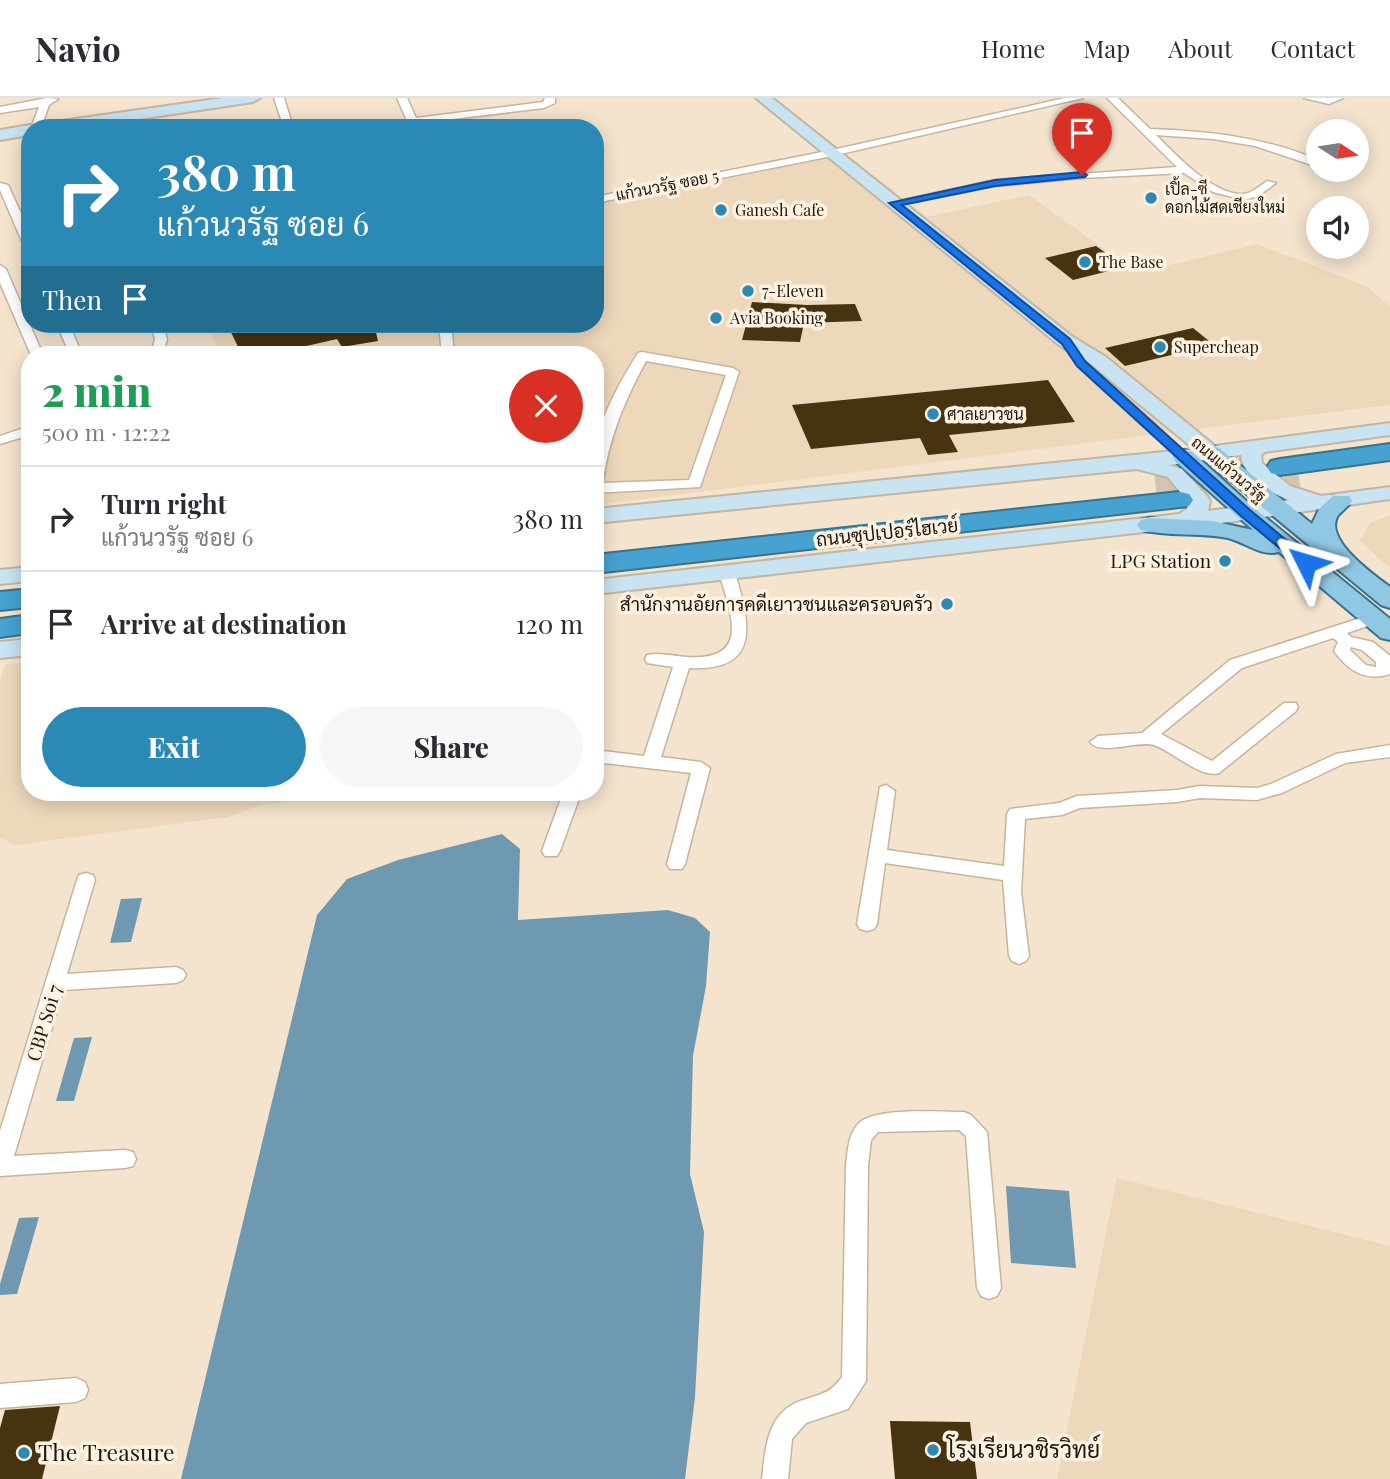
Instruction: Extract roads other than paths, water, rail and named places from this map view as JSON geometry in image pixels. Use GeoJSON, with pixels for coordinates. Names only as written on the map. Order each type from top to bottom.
{"type":"FeatureCollection","features":[{"type":"Feature","properties":{"kind":"highway"},"geometry":{"type":"LineString","coordinates":[[1280,467],[1390,452]]}},
{"type":"Feature","properties":{"kind":"highway","name":"ถนนซุปเปอร์ไฮเวย์"},"geometry":{"type":"LineString","coordinates":[[604,541],[1146,472]]}},
{"type":"Feature","properties":{"kind":"highway"},"geometry":{"type":"LineString","coordinates":[[1300,485],[1390,473]]}},
{"type":"Feature","properties":{"kind":"highway","name":"ถนนซุปเปอร์ไฮเวย์"},"geometry":{"type":"LineString","coordinates":[[604,564],[1183,510]]}},
{"type":"Feature","properties":{"kind":"highway"},"geometry":{"type":"LineString","coordinates":[[0,601],[21,599]]}},
{"type":"Feature","properties":{"kind":"highway"},"geometry":{"type":"LineString","coordinates":[[0,628],[21,625]]}},
{"type":"Feature","properties":{"kind":"main road"},"geometry":{"type":"LineString","coordinates":[[125,119],[253,98]]}},
{"type":"Feature","properties":{"kind":"main road","name":"ถนนแก้วนวรัฐ"},"geometry":{"type":"LineString","coordinates":[[764,98],[1066,341],[1081,363],[1245,513],[1322,577],[1384,617]]}},
{"type":"Feature","properties":{"kind":"main road"},"geometry":{"type":"LineString","coordinates":[[0,135],[21,132]]}},
{"type":"Feature","properties":{"kind":"main road"},"geometry":{"type":"LineString","coordinates":[[1146,472],[1184,457],[1390,429]]}},
{"type":"Feature","properties":{"kind":"main road"},"geometry":{"type":"LineString","coordinates":[[1258,447],[1251,454],[1252,465],[1282,491],[1298,497],[1334,502]]}},
{"type":"Feature","properties":{"kind":"main road","name":"ถนนแก้วนวรัฐ"},"geometry":{"type":"LineString","coordinates":[[1211,453],[1346,565],[1384,617]]}},
{"type":"Feature","properties":{"kind":"main road"},"geometry":{"type":"LineString","coordinates":[[604,515],[1165,469],[1180,477],[1199,501],[1197,511],[1183,510]]}},
{"type":"Feature","properties":{"kind":"main road"},"geometry":{"type":"LineString","coordinates":[[1149,524],[1183,510],[1245,513],[1390,494]]}},
{"type":"Feature","properties":{"kind":"main road"},"geometry":{"type":"LineString","coordinates":[[1334,502],[1325,515],[1324,530],[1346,565]]}},
{"type":"Feature","properties":{"kind":"main road"},"geometry":{"type":"LineString","coordinates":[[604,586],[1149,524],[1197,526],[1245,534],[1322,577]]}},
{"type":"Feature","properties":{"kind":"main road"},"geometry":{"type":"LineString","coordinates":[[0,577],[21,575]]}},
{"type":"Feature","properties":{"kind":"main road"},"geometry":{"type":"LineString","coordinates":[[0,650],[21,648]]}},
{"type":"Feature","properties":{"kind":"street"},"geometry":{"type":"LineString","coordinates":[[0,110],[45,103],[55,98]]}},
{"type":"Feature","properties":{"kind":"street"},"geometry":{"type":"LineString","coordinates":[[279,98],[288,119]]}},
{"type":"Feature","properties":{"kind":"street"},"geometry":{"type":"LineString","coordinates":[[402,98],[411,119]]}},
{"type":"Feature","properties":{"kind":"street"},"geometry":{"type":"LineString","coordinates":[[428,119],[544,105],[550,103],[550,98]]}},
{"type":"Feature","properties":{"kind":"street","name":"แก้วนวรัฐ ซอย 5"},"geometry":{"type":"LineString","coordinates":[[604,198],[1079,98]]}},
{"type":"Feature","properties":{"kind":"street"},"geometry":{"type":"LineString","coordinates":[[1112,98],[1186,170],[1203,183],[1239,196],[1252,196],[1271,183]]}},
{"type":"Feature","properties":{"kind":"street"},"geometry":{"type":"LineString","coordinates":[[1309,98],[1329,101],[1338,98]]}},
{"type":"Feature","properties":{"kind":"street"},"geometry":{"type":"LineString","coordinates":[[39,119],[45,103]]}},
{"type":"Feature","properties":{"kind":"street"},"geometry":{"type":"LineString","coordinates":[[1147,132],[1227,137],[1285,149],[1306,159]]}},
{"type":"Feature","properties":{"kind":"street"},"geometry":{"type":"LineString","coordinates":[[894,203],[995,183],[1186,170]]}},
{"type":"Feature","properties":{"kind":"street"},"geometry":{"type":"LineString","coordinates":[[4,185],[21,225]]}},
{"type":"Feature","properties":{"kind":"street"},"geometry":{"type":"LineString","coordinates":[[0,269],[21,318]]}},
{"type":"Feature","properties":{"kind":"street","name":"ถนนแก้วนวรัฐ"},"geometry":{"type":"LineString","coordinates":[[1066,341],[1099,361],[1211,453]]}},
{"type":"Feature","properties":{"kind":"street"},"geometry":{"type":"LineString","coordinates":[[604,437],[611,413],[642,356],[733,372],[695,484],[604,488]]}},
{"type":"Feature","properties":{"kind":"street"},"geometry":{"type":"LineString","coordinates":[[0,440],[21,433]]}},
{"type":"Feature","properties":{"kind":"street"},"geometry":{"type":"LineString","coordinates":[[653,659],[700,665],[732,653],[738,644],[741,628],[727,573]]}},
{"type":"Feature","properties":{"kind":"street"},"geometry":{"type":"LineString","coordinates":[[1290,707],[1213,769],[1149,734],[1236,664],[1341,636],[1384,617]]}},
{"type":"Feature","properties":{"kind":"street"},"geometry":{"type":"LineString","coordinates":[[651,762],[682,663]]}},
{"type":"Feature","properties":{"kind":"street"},"geometry":{"type":"LineString","coordinates":[[1098,743],[1154,738]]}},
{"type":"Feature","properties":{"kind":"street"},"geometry":{"type":"LineString","coordinates":[[1019,956],[1013,874],[1016,814],[1062,809],[1077,802],[1177,796],[1200,792],[1257,794],[1276,789],[1342,758],[1390,751]]}},
{"type":"Feature","properties":{"kind":"street"},"geometry":{"type":"LineString","coordinates":[[604,757],[701,768],[676,864]]}},
{"type":"Feature","properties":{"kind":"street"},"geometry":{"type":"LineString","coordinates":[[867,924],[886,791]]}},
{"type":"Feature","properties":{"kind":"street"},"geometry":{"type":"LineString","coordinates":[[551,851],[569,801]]}},
{"type":"Feature","properties":{"kind":"street"},"geometry":{"type":"LineString","coordinates":[[877,855],[1013,874]]}},
{"type":"Feature","properties":{"kind":"street","name":"CBP Soi 7"},"geometry":{"type":"LineString","coordinates":[[0,1166],[86,880]]}},
{"type":"Feature","properties":{"kind":"street"},"geometry":{"type":"LineString","coordinates":[[56,983],[176,975]]}},
{"type":"Feature","properties":{"kind":"street"},"geometry":{"type":"LineString","coordinates":[[775,1479],[780,1434],[798,1413],[839,1401],[854,1381],[857,1165],[861,1135],[867,1127],[877,1123],[964,1121],[976,1132],[989,1288]]}},
{"type":"Feature","properties":{"kind":"street"},"geometry":{"type":"LineString","coordinates":[[0,1166],[125,1159]]}},
{"type":"Feature","properties":{"kind":"street"},"geometry":{"type":"LineString","coordinates":[[0,1396],[76,1390]]}},
{"type":"Feature","properties":{"kind":"water"},"geometry":{"type":"Polygon","coordinates":[[[502,834],[520,849],[518,920],[668,910],[695,918],[710,932],[706,986],[693,1056],[690,1174],[704,1232],[695,1397],[685,1479],[181,1479],[317,915],[347,879],[398,860],[502,834]]]}},
{"type":"Feature","properties":{"kind":"water"},"geometry":{"type":"Polygon","coordinates":[[[142,898],[131,942],[110,943],[121,899],[142,898]]]}},
{"type":"Feature","properties":{"kind":"water"},"geometry":{"type":"Polygon","coordinates":[[[92,1037],[74,1101],[56,1101],[74,1038],[92,1037]]]}},
{"type":"Feature","properties":{"kind":"water"},"geometry":{"type":"Polygon","coordinates":[[[1006,1186],[1069,1191],[1076,1268],[1011,1263],[1006,1186]]]}},
{"type":"Feature","properties":{"kind":"water"},"geometry":{"type":"Polygon","coordinates":[[[39,1217],[17,1294],[0,1295],[0,1284],[19,1218],[39,1217]]]}},
{"type":"Feature","properties":{"kind":"tunnel"},"geometry":{"type":"LineString","coordinates":[[1155,481],[1268,468]]}},
{"type":"Feature","properties":{"kind":"tunnel"},"geometry":{"type":"LineString","coordinates":[[1247,492],[1300,485]]}},
{"type":"Feature","properties":{"kind":"place","name":"เปิ้ล-ซี ดอกไม้สดเชียงใหม่"},"geometry":{"type":"Point","coordinates":[1151,198]}},
{"type":"Feature","properties":{"kind":"place","name":"Ganesh Cafe"},"geometry":{"type":"Point","coordinates":[721,210]}},
{"type":"Feature","properties":{"kind":"place","name":"The Base"},"geometry":{"type":"Point","coordinates":[1085,262]}},
{"type":"Feature","properties":{"kind":"place","name":"7-Eleven"},"geometry":{"type":"Point","coordinates":[748,291]}},
{"type":"Feature","properties":{"kind":"place","name":"Avia Booking"},"geometry":{"type":"Point","coordinates":[716,318]}},
{"type":"Feature","properties":{"kind":"place","name":"Supercheap"},"geometry":{"type":"Point","coordinates":[1160,347]}},
{"type":"Feature","properties":{"kind":"place","name":"ศาลเยาวชน"},"geometry":{"type":"Point","coordinates":[933,414]}},
{"type":"Feature","properties":{"kind":"place","name":"LPG Station"},"geometry":{"type":"Point","coordinates":[1225,561]}},
{"type":"Feature","properties":{"kind":"place","name":"สำนักงานอัยการคดีเยาวชนและครอบครัว"},"geometry":{"type":"Point","coordinates":[947,604]}},
{"type":"Feature","properties":{"kind":"place","name":"โรงเรียนวชิรวิทย์"},"geometry":{"type":"Point","coordinates":[933,1450]}},
{"type":"Feature","properties":{"kind":"place","name":"The Treasure"},"geometry":{"type":"Point","coordinates":[24,1453]}}]}
